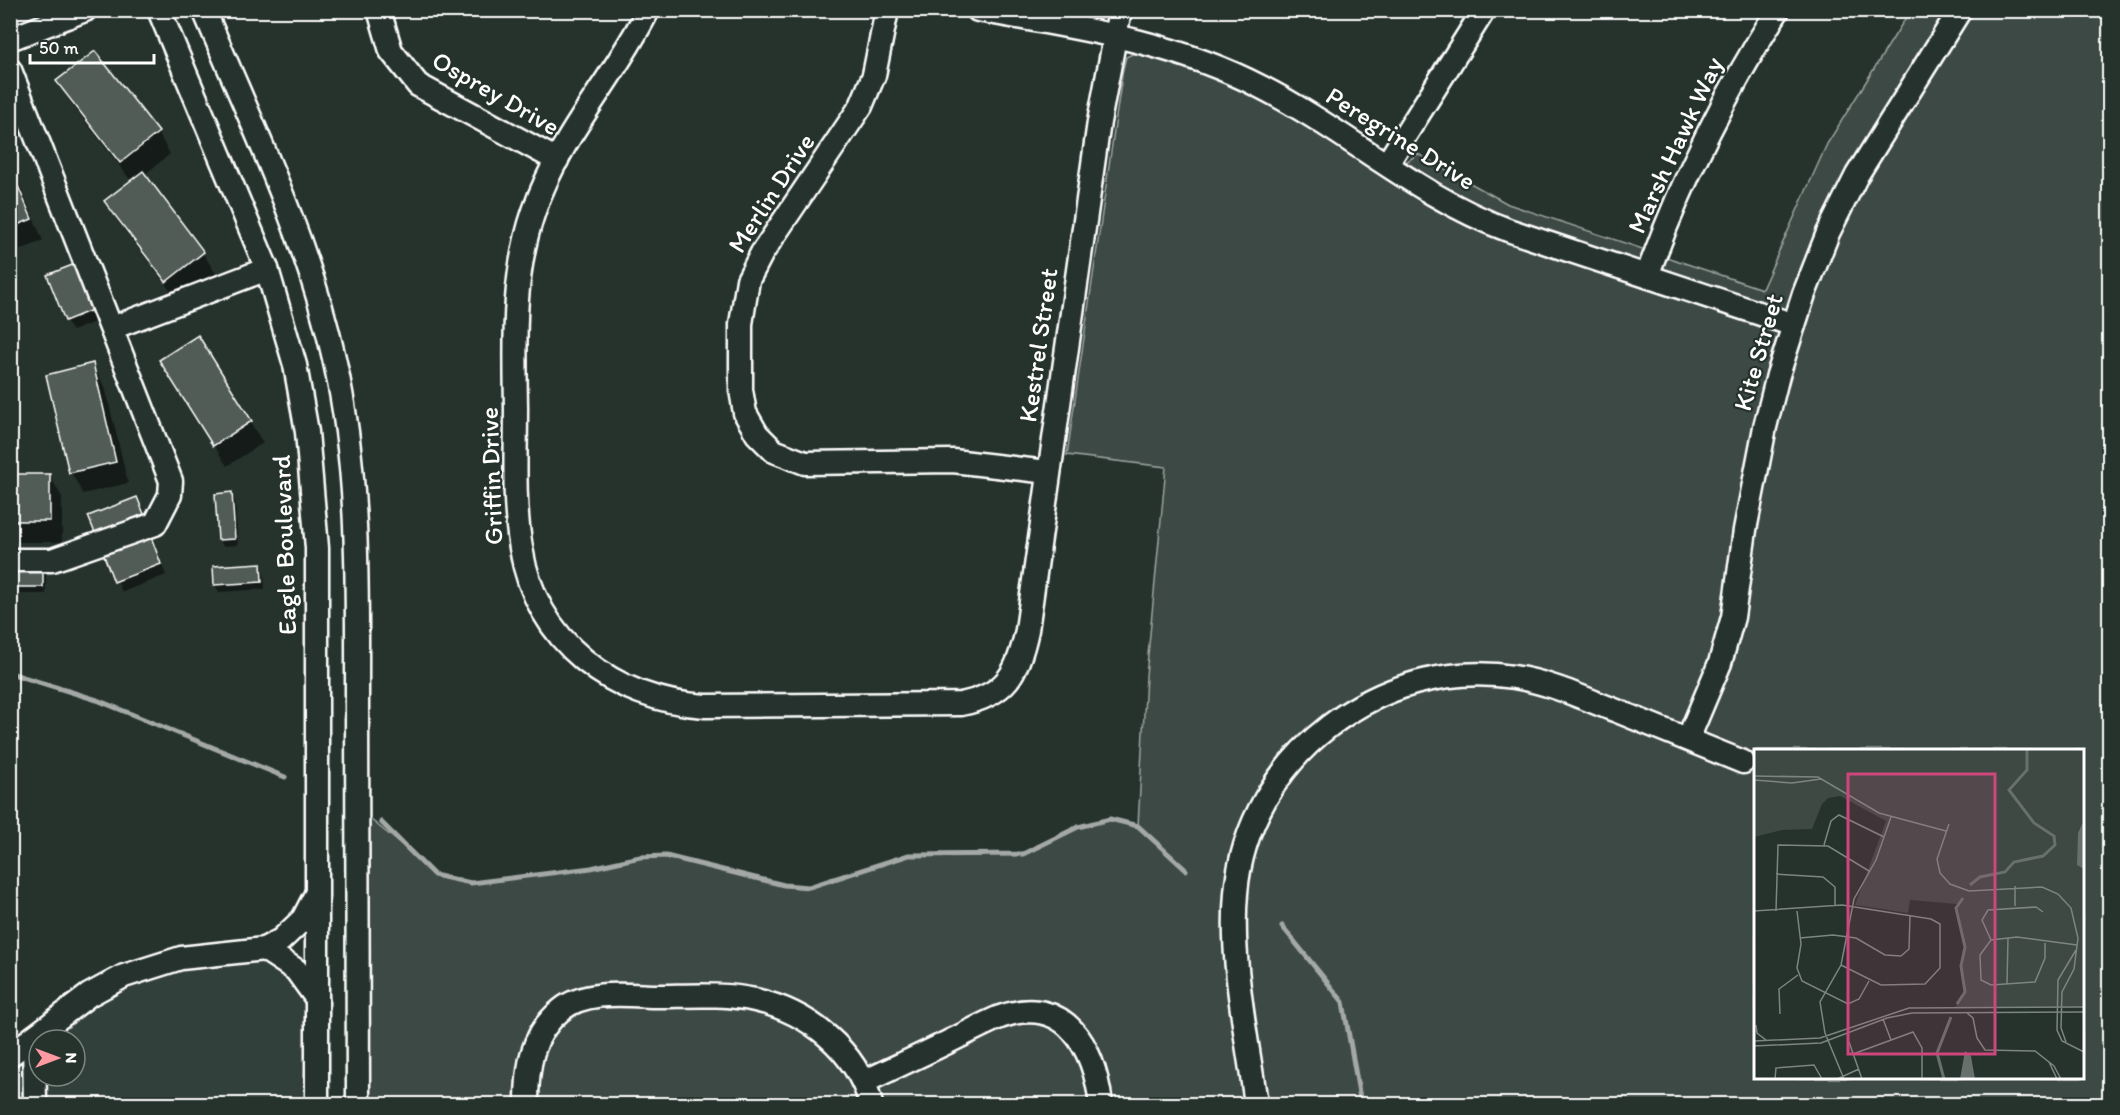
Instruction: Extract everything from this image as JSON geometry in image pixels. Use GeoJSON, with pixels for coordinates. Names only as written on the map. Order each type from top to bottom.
{"type":"FeatureCollection","features":[{"type":"Feature","properties":{"kind":"street"},"geometry":{"type":"LineString","coordinates":[[10,39],[85,10]]}},
{"type":"Feature","properties":{"kind":"street","name":"Eagle Boulevard"},"geometry":{"type":"LineString","coordinates":[[159,10],[267,269],[295,365],[314,488],[317,548],[317,1104]]}},
{"type":"Feature","properties":{"kind":"street"},"geometry":{"type":"LineString","coordinates":[[204,10],[310,271],[335,359],[348,438],[357,529],[358,1104]]}},
{"type":"Feature","properties":{"kind":"street","name":"Osprey Drive"},"geometry":{"type":"LineString","coordinates":[[379,10],[392,51],[418,85],[556,159]]}},
{"type":"Feature","properties":{"kind":"street","name":"Griffin Drive"},"geometry":{"type":"LineString","coordinates":[[648,10],[556,159],[534,212],[519,276],[515,321],[518,533],[525,570],[540,604],[561,636],[589,664],[619,685],[655,699],[688,705],[949,705],[985,697],[1005,684]]}},
{"type":"Feature","properties":{"kind":"street","name":"Merlin Drive"},"geometry":{"type":"LineString","coordinates":[[887,10],[874,75],[861,106],[762,253],[748,280],[741,324],[741,390],[745,413],[765,443],[774,451],[794,460],[817,463],[968,462],[1048,472]]}},
{"type":"Feature","properties":{"kind":"street","name":"Peregrine Drive"},"geometry":{"type":"LineString","coordinates":[[978,10],[1115,35],[1174,50],[1242,77],[1284,100],[1452,206],[1487,223],[1794,325]]}},
{"type":"Feature","properties":{"kind":"street","name":"Kestrel Street"},"geometry":{"type":"LineString","coordinates":[[1005,684],[1013,674],[1024,644],[1099,122],[1120,10]]}},
{"type":"Feature","properties":{"kind":"street"},"geometry":{"type":"LineString","coordinates":[[1387,164],[1484,10]]}},
{"type":"Feature","properties":{"kind":"street","name":"Marsh Hawk Way"},"geometry":{"type":"LineString","coordinates":[[1647,276],[1708,129],[1778,10]]}},
{"type":"Feature","properties":{"kind":"street","name":"Kite Street"},"geometry":{"type":"LineString","coordinates":[[1688,740],[1720,663],[1733,617],[1745,530],[1765,428],[1794,325],[1828,233],[1857,175],[1960,10]]}},
{"type":"Feature","properties":{"kind":"street"},"geometry":{"type":"LineString","coordinates":[[10,70],[171,481],[170,495],[162,516],[155,524],[52,560],[10,560]]}},
{"type":"Feature","properties":{"kind":"street"},"geometry":{"type":"LineString","coordinates":[[112,328],[267,269]]}},
{"type":"Feature","properties":{"kind":"street"},"geometry":{"type":"LineString","coordinates":[[1256,1104],[1236,937],[1239,872],[1251,829],[1271,790],[1299,752],[1317,735],[1353,709],[1409,683],[1453,676],[1496,674],[1559,688],[1743,762]]}},
{"type":"Feature","properties":{"kind":"street"},"geometry":{"type":"LineString","coordinates":[[46,1028],[89,995],[124,976],[182,958],[264,949],[295,929],[317,893]]}},
{"type":"Feature","properties":{"kind":"street"},"geometry":{"type":"LineString","coordinates":[[264,949],[296,970],[317,999]]}},
{"type":"Feature","properties":{"kind":"street"},"geometry":{"type":"LineString","coordinates":[[527,1104],[529,1065],[535,1042],[548,1023],[563,1008],[585,999],[608,995],[730,997],[754,999],[782,1008],[808,1020],[829,1037],[864,1082],[871,1104]]}},
{"type":"Feature","properties":{"kind":"street"},"geometry":{"type":"LineString","coordinates":[[864,1082],[1001,1017],[1036,1013],[1053,1016],[1068,1025],[1082,1041],[1092,1058],[1098,1078],[1101,1104]]}},
{"type":"Feature","properties":{"kind":"street"},"geometry":{"type":"LineString","coordinates":[[10,1055],[27,1042]]}},
{"type":"Feature","properties":{"kind":"street"},"geometry":{"type":"LineString","coordinates":[[35,1088],[35,1104]]}},
{"type":"Feature","properties":{"kind":"shaded area"},"geometry":{"type":"Polygon","coordinates":[[[1910,11],[2109,11],[2109,1104],[359,1104],[359,810],[419,859],[434,875],[471,883],[591,868],[640,857],[666,856],[784,885],[809,887],[909,855],[1023,854],[1078,827],[1110,819],[1138,826],[1146,676],[1166,467],[1067,455],[1126,57],[1141,50],[1216,76],[1261,98],[1386,175],[1418,154],[1508,204],[1762,289],[1827,144],[1910,11]]]}},
{"type":"Feature","properties":{"kind":"shaded area"},"geometry":{"type":"Polygon","coordinates":[[[264,949],[317,999],[317,1104],[11,1104],[11,1055],[27,1044],[27,1088],[87,1088],[87,1028],[50,1028],[124,976],[264,949]]]}},
{"type":"Feature","properties":{"kind":"building"},"geometry":{"type":"Polygon","coordinates":[[[95,51],[159,132],[120,163],[56,81],[95,51]]]}},
{"type":"Feature","properties":{"kind":"building"},"geometry":{"type":"Polygon","coordinates":[[[10,167],[32,219],[10,228],[10,167]]]}},
{"type":"Feature","properties":{"kind":"building"},"geometry":{"type":"Polygon","coordinates":[[[143,171],[204,252],[166,282],[104,201],[143,171]]]}},
{"type":"Feature","properties":{"kind":"building"},"geometry":{"type":"Polygon","coordinates":[[[80,262],[97,308],[65,321],[47,275],[80,262]]]}},
{"type":"Feature","properties":{"kind":"building"},"geometry":{"type":"Polygon","coordinates":[[[198,335],[252,421],[213,446],[159,360],[198,335]]]}},
{"type":"Feature","properties":{"kind":"building"},"geometry":{"type":"Polygon","coordinates":[[[93,363],[116,462],[69,473],[46,375],[93,363]]]}},
{"type":"Feature","properties":{"kind":"building"},"geometry":{"type":"Polygon","coordinates":[[[10,474],[50,474],[50,521],[10,521],[10,474]]]}},
{"type":"Feature","properties":{"kind":"building"},"geometry":{"type":"Polygon","coordinates":[[[232,492],[235,539],[218,540],[215,494],[232,492]]]}},
{"type":"Feature","properties":{"kind":"building"},"geometry":{"type":"Polygon","coordinates":[[[137,497],[144,514],[95,533],[88,516],[137,497]]]}},
{"type":"Feature","properties":{"kind":"building"},"geometry":{"type":"Polygon","coordinates":[[[150,534],[161,564],[114,582],[103,553],[150,534]]]}},
{"type":"Feature","properties":{"kind":"building"},"geometry":{"type":"Polygon","coordinates":[[[261,563],[262,582],[214,585],[213,566],[261,563]]]}},
{"type":"Feature","properties":{"kind":"building"},"geometry":{"type":"Polygon","coordinates":[[[10,567],[43,567],[43,587],[10,587],[10,567]]]}},
{"type":"Feature","properties":{"kind":"waterway"},"geometry":{"type":"LineString","coordinates":[[10,673],[97,700],[285,777]]}},
{"type":"Feature","properties":{"kind":"waterway"},"geometry":{"type":"LineString","coordinates":[[381,822],[434,875],[471,883],[591,868],[640,857],[666,856],[784,885],[809,887],[909,855],[1023,854],[1078,827],[1110,819],[1138,826],[1186,870]]}},
{"type":"Feature","properties":{"kind":"waterway"},"geometry":{"type":"LineString","coordinates":[[1282,926],[1343,1002],[1361,1104]]}}]}
